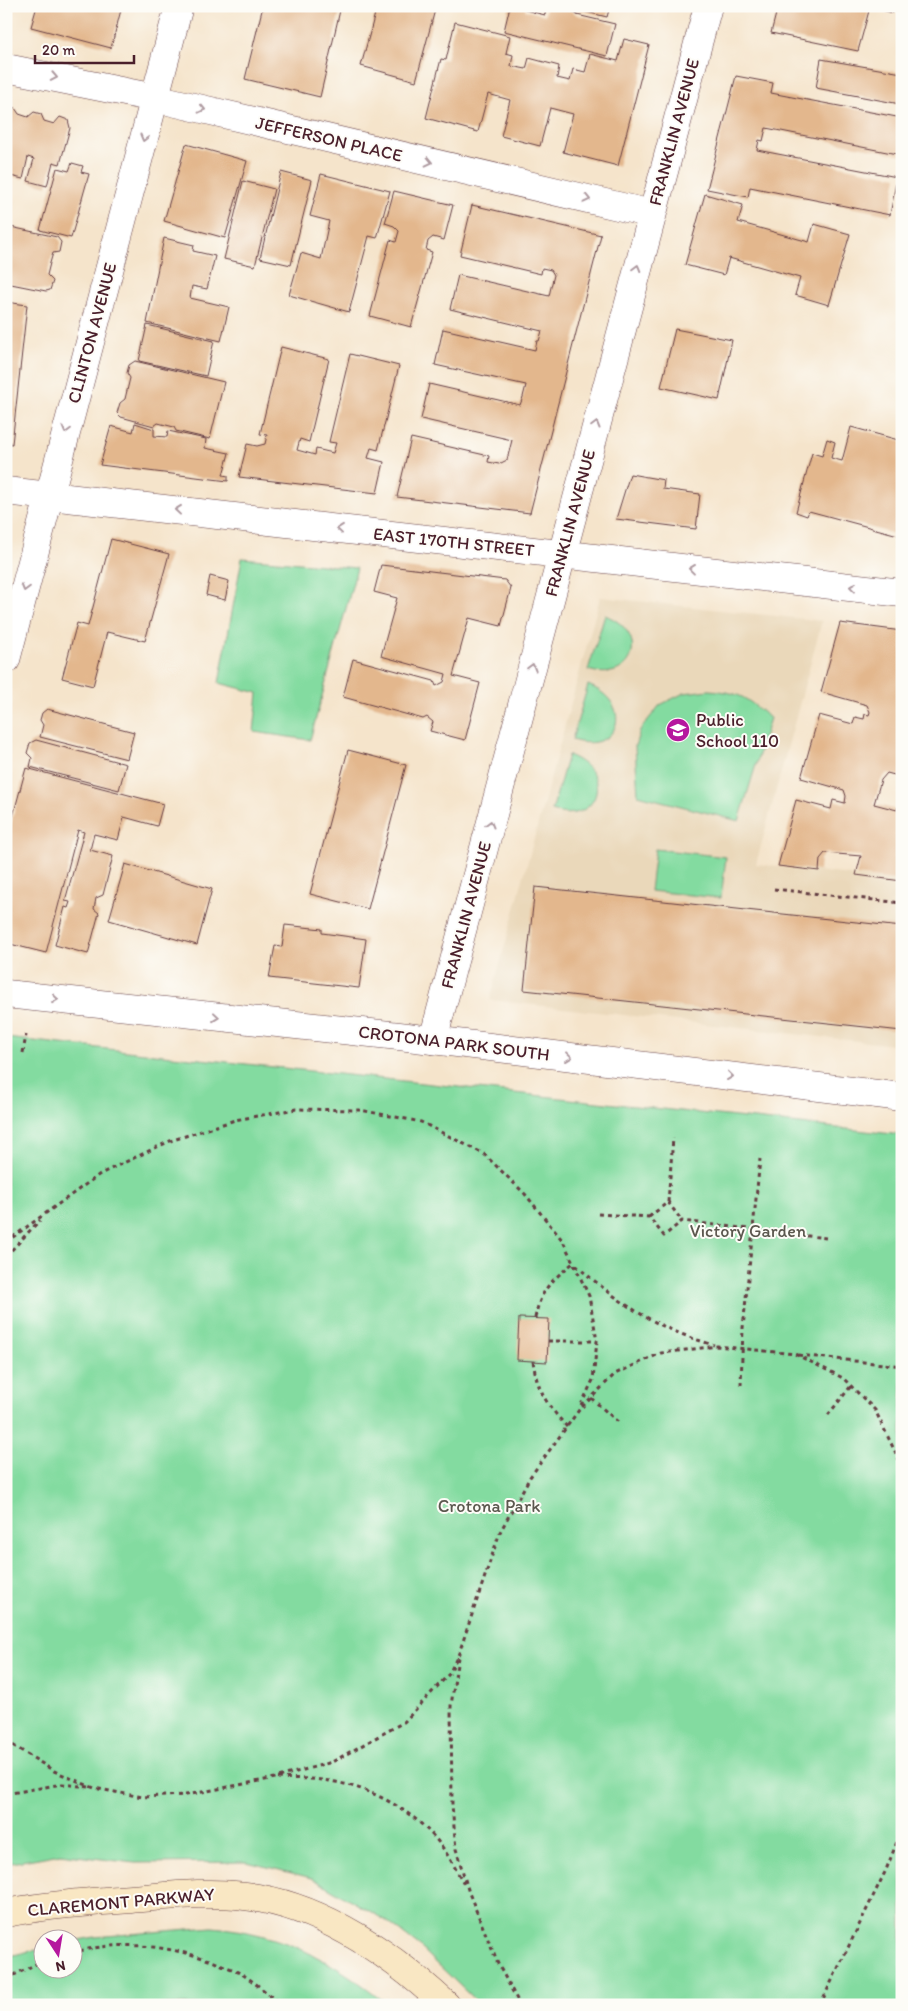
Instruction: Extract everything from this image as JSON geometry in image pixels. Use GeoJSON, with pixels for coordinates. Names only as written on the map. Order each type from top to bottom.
{"type":"FeatureCollection","features":[{"type":"Feature","properties":{"kind":"street","name":"CLINTON AVENUE"},"geometry":{"type":"LineString","coordinates":[[6,660],[179,6]]}},
{"type":"Feature","properties":{"kind":"street","name":"FRANKLIN AVENUE"},"geometry":{"type":"LineString","coordinates":[[433,1040],[708,6]]}},
{"type":"Feature","properties":{"kind":"street","name":"JEFFERSON PLACE"},"geometry":{"type":"LineString","coordinates":[[6,68],[155,98],[652,214]]}},
{"type":"Feature","properties":{"kind":"street","name":"EAST 170TH STREET"},"geometry":{"type":"LineString","coordinates":[[6,491],[902,593]]}},
{"type":"Feature","properties":{"kind":"street","name":"CROTONA PARK SOUTH"},"geometry":{"type":"LineString","coordinates":[[6,994],[433,1040],[902,1097]]}},
{"type":"Feature","properties":{"kind":"street","name":"CLAREMONT PARKWAY"},"geometry":{"type":"LineString","coordinates":[[6,1913],[86,1902],[192,1894],[244,1895],[269,1900],[296,1908],[338,1927],[386,1957],[446,2005]]}},
{"type":"Feature","properties":{"kind":"path"},"geometry":{"type":"LineString","coordinates":[[774,889],[902,903]]}},
{"type":"Feature","properties":{"kind":"path"},"geometry":{"type":"LineString","coordinates":[[23,1053],[26,1035]]}},
{"type":"Feature","properties":{"kind":"path"},"geometry":{"type":"LineString","coordinates":[[6,1242],[100,1174],[170,1141],[235,1120],[296,1109],[360,1110],[421,1122],[484,1154],[532,1202],[563,1241],[589,1296],[597,1341],[594,1380],[580,1410]]}},
{"type":"Feature","properties":{"kind":"path"},"geometry":{"type":"LineString","coordinates":[[673,1138],[668,1202],[682,1221],[826,1238]]}},
{"type":"Feature","properties":{"kind":"path"},"geometry":{"type":"LineString","coordinates":[[741,1385],[742,1348],[760,1159]]}},
{"type":"Feature","properties":{"kind":"path"},"geometry":{"type":"LineString","coordinates":[[598,1214],[649,1216],[668,1202]]}},
{"type":"Feature","properties":{"kind":"path"},"geometry":{"type":"LineString","coordinates":[[6,1256],[45,1215]]}},
{"type":"Feature","properties":{"kind":"path"},"geometry":{"type":"LineString","coordinates":[[649,1216],[664,1236],[682,1221]]}},
{"type":"Feature","properties":{"kind":"path"},"geometry":{"type":"LineString","coordinates":[[535,1318],[540,1297],[554,1279],[573,1263]]}},
{"type":"Feature","properties":{"kind":"path"},"geometry":{"type":"LineString","coordinates":[[573,1263],[614,1298],[643,1317],[683,1336],[717,1346]]}},
{"type":"Feature","properties":{"kind":"path"},"geometry":{"type":"LineString","coordinates":[[548,1341],[597,1341]]}},
{"type":"Feature","properties":{"kind":"path"},"geometry":{"type":"LineString","coordinates":[[6,1794],[62,1784],[142,1797],[177,1796],[275,1778],[332,1762],[404,1722],[449,1674],[459,1653],[500,1532],[530,1477],[580,1410],[615,1374],[661,1353],[717,1346],[902,1366]]}},
{"type":"Feature","properties":{"kind":"path"},"geometry":{"type":"LineString","coordinates":[[795,1354],[843,1378],[875,1410],[902,1466]]}},
{"type":"Feature","properties":{"kind":"path"},"geometry":{"type":"LineString","coordinates":[[533,1361],[537,1386],[549,1407],[567,1427]]}},
{"type":"Feature","properties":{"kind":"path"},"geometry":{"type":"LineString","coordinates":[[828,1415],[851,1386]]}},
{"type":"Feature","properties":{"kind":"path"},"geometry":{"type":"LineString","coordinates":[[591,1398],[618,1422]]}},
{"type":"Feature","properties":{"kind":"path"},"geometry":{"type":"LineString","coordinates":[[459,1653],[451,1706],[452,1805],[456,1849],[469,1893],[498,1964],[520,2005]]}},
{"type":"Feature","properties":{"kind":"path"},"geometry":{"type":"LineString","coordinates":[[6,1741],[54,1772],[94,1788]]}},
{"type":"Feature","properties":{"kind":"path"},"geometry":{"type":"LineString","coordinates":[[275,1778],[322,1780],[356,1787],[391,1803],[420,1823],[442,1846],[469,1893]]}},
{"type":"Feature","properties":{"kind":"path"},"geometry":{"type":"LineString","coordinates":[[820,2005],[886,1870],[902,1829]]}},
{"type":"Feature","properties":{"kind":"path"},"geometry":{"type":"LineString","coordinates":[[82,1950],[90,1948],[141,1945],[188,1953],[239,1973],[282,2005]]}},
{"type":"Feature","properties":{"kind":"path"},"geometry":{"type":"LineString","coordinates":[[6,1979],[32,1966]]}},
{"type":"Feature","properties":{"kind":"shaded area","name":"Public School 110"},"geometry":{"type":"Polygon","coordinates":[[[600,597],[822,621],[756,864],[902,881],[902,1046],[490,1000],[600,597]]]}},
{"type":"Feature","properties":{"kind":"green space"},"geometry":{"type":"Polygon","coordinates":[[[242,558],[357,568],[310,740],[254,732],[258,693],[219,683],[242,558]]]}},
{"type":"Feature","properties":{"kind":"green space"},"geometry":{"type":"Polygon","coordinates":[[[605,615],[619,623],[628,633],[632,644],[631,655],[626,664],[617,670],[604,673],[588,670],[605,615]]]}},
{"type":"Feature","properties":{"kind":"green space"},"geometry":{"type":"Polygon","coordinates":[[[588,685],[603,693],[612,704],[616,715],[616,725],[610,734],[601,740],[588,743],[572,740],[588,685]]]}},
{"type":"Feature","properties":{"kind":"green space"},"geometry":{"type":"Polygon","coordinates":[[[709,690],[742,697],[770,718],[739,821],[638,795],[635,746],[640,730],[660,705],[684,693],[709,690]]]}},
{"type":"Feature","properties":{"kind":"green space"},"geometry":{"type":"Polygon","coordinates":[[[568,755],[583,763],[592,774],[596,785],[595,796],[590,805],[580,811],[568,814],[552,811],[568,755]]]}},
{"type":"Feature","properties":{"kind":"green space"},"geometry":{"type":"Polygon","coordinates":[[[655,849],[726,857],[721,898],[650,891],[655,849]]]}},
{"type":"Feature","properties":{"kind":"green space","name":"Crotona Park"},"geometry":{"type":"Polygon","coordinates":[[[6,1038],[902,1135],[902,2005],[480,2005],[419,1946],[385,1920],[312,1878],[247,1862],[135,1863],[60,1854],[6,1864],[6,1038]]]}},
{"type":"Feature","properties":{"kind":"green space"},"geometry":{"type":"Polygon","coordinates":[[[212,1927],[238,1930],[285,1943],[306,1952],[348,1975],[389,2005],[6,2005],[6,1957],[32,1950],[32,1978],[82,1978],[82,1939],[212,1927]]]}},
{"type":"Feature","properties":{"kind":"building"},"geometry":{"type":"Polygon","coordinates":[[[37,6],[122,6],[111,48],[31,27],[37,6]]]}},
{"type":"Feature","properties":{"kind":"building"},"geometry":{"type":"Polygon","coordinates":[[[263,6],[341,6],[320,97],[245,79],[263,6]]]}},
{"type":"Feature","properties":{"kind":"building"},"geometry":{"type":"Polygon","coordinates":[[[377,6],[436,6],[416,81],[361,66],[377,6]]]}},
{"type":"Feature","properties":{"kind":"building"},"geometry":{"type":"Polygon","coordinates":[[[510,6],[526,6],[525,10],[545,15],[546,7],[555,6],[572,11],[577,15],[615,24],[607,56],[504,31],[510,6]]]}},
{"type":"Feature","properties":{"kind":"building"},"geometry":{"type":"Polygon","coordinates":[[[562,6],[610,6],[607,17],[562,6]]]}},
{"type":"Feature","properties":{"kind":"building"},"geometry":{"type":"Polygon","coordinates":[[[778,6],[894,6],[893,13],[870,7],[858,51],[771,33],[778,6]]]}},
{"type":"Feature","properties":{"kind":"building"},"geometry":{"type":"Polygon","coordinates":[[[455,22],[510,36],[506,53],[513,55],[511,66],[526,69],[529,58],[559,66],[557,78],[570,81],[573,69],[585,72],[590,54],[618,61],[624,39],[649,45],[618,166],[563,152],[573,114],[550,108],[540,146],[501,136],[510,100],[488,94],[478,132],[426,118],[441,59],[446,60],[455,22]]]}},
{"type":"Feature","properties":{"kind":"building"},"geometry":{"type":"Polygon","coordinates":[[[821,59],[902,73],[900,104],[816,88],[821,59]]]}},
{"type":"Feature","properties":{"kind":"building"},"geometry":{"type":"Polygon","coordinates":[[[736,76],[773,83],[771,93],[902,118],[902,155],[766,128],[763,141],[759,140],[757,150],[897,177],[890,215],[750,187],[748,197],[707,189],[736,76]]]}},
{"type":"Feature","properties":{"kind":"building"},"geometry":{"type":"Polygon","coordinates":[[[8,106],[15,108],[19,114],[28,117],[34,112],[41,114],[44,121],[54,124],[60,117],[68,120],[70,128],[60,164],[53,162],[47,186],[28,181],[34,159],[28,157],[23,179],[6,175],[9,153],[6,152],[6,108],[8,106]]]}},
{"type":"Feature","properties":{"kind":"building"},"geometry":{"type":"Polygon","coordinates":[[[186,144],[247,161],[225,238],[164,221],[186,144]]]}},
{"type":"Feature","properties":{"kind":"building"},"geometry":{"type":"Polygon","coordinates":[[[72,163],[83,166],[81,172],[89,174],[71,238],[40,230],[57,168],[69,171],[72,163]]]}},
{"type":"Feature","properties":{"kind":"building"},"geometry":{"type":"Polygon","coordinates":[[[281,172],[312,180],[291,265],[260,258],[281,172]]]}},
{"type":"Feature","properties":{"kind":"building"},"geometry":{"type":"Polygon","coordinates":[[[321,174],[390,191],[377,238],[369,236],[349,312],[289,295],[301,253],[321,259],[329,221],[310,216],[321,174]]]}},
{"type":"Feature","properties":{"kind":"building"},"geometry":{"type":"Polygon","coordinates":[[[243,181],[274,189],[255,266],[224,259],[243,181]]]}},
{"type":"Feature","properties":{"kind":"building"},"geometry":{"type":"Polygon","coordinates":[[[394,191],[453,205],[444,240],[433,237],[428,241],[426,250],[432,252],[411,327],[370,316],[390,240],[396,242],[399,231],[394,226],[385,223],[394,191]]]}},
{"type":"Feature","properties":{"kind":"building"},"geometry":{"type":"Polygon","coordinates":[[[705,194],[743,205],[738,222],[809,242],[814,224],[850,234],[829,305],[795,295],[800,278],[729,258],[724,275],[685,265],[705,194]]]}},
{"type":"Feature","properties":{"kind":"building"},"geometry":{"type":"Polygon","coordinates":[[[472,205],[601,235],[530,513],[397,497],[411,438],[489,456],[488,462],[499,464],[507,460],[512,440],[421,419],[429,384],[520,405],[526,385],[435,365],[443,329],[535,350],[542,331],[450,309],[458,275],[549,296],[554,275],[551,270],[542,268],[541,274],[460,255],[472,205]]]}},
{"type":"Feature","properties":{"kind":"building"},"geometry":{"type":"Polygon","coordinates":[[[6,226],[57,237],[61,242],[59,252],[53,253],[47,275],[53,281],[50,290],[46,291],[6,283],[6,226]]]}},
{"type":"Feature","properties":{"kind":"building"},"geometry":{"type":"Polygon","coordinates":[[[164,238],[194,245],[193,251],[215,256],[207,289],[192,286],[190,298],[229,307],[221,341],[147,323],[164,238]]]}},
{"type":"Feature","properties":{"kind":"building"},"geometry":{"type":"Polygon","coordinates":[[[6,302],[27,305],[12,444],[6,443],[6,302]]]}},
{"type":"Feature","properties":{"kind":"building"},"geometry":{"type":"Polygon","coordinates":[[[147,325],[214,341],[206,376],[139,361],[147,325]]]}},
{"type":"Feature","properties":{"kind":"building"},"geometry":{"type":"Polygon","coordinates":[[[675,329],[732,340],[719,400],[661,387],[675,329]]]}},
{"type":"Feature","properties":{"kind":"building"},"geometry":{"type":"Polygon","coordinates":[[[281,347],[329,359],[309,442],[300,439],[297,450],[315,455],[316,449],[333,453],[336,443],[329,442],[350,354],[399,366],[378,450],[371,448],[368,458],[384,462],[377,493],[239,477],[247,444],[257,446],[265,444],[267,435],[260,434],[281,347]]]}},
{"type":"Feature","properties":{"kind":"building"},"geometry":{"type":"Polygon","coordinates":[[[135,361],[224,382],[210,439],[176,431],[174,427],[158,423],[154,426],[121,417],[117,413],[120,403],[125,399],[130,378],[127,373],[129,365],[135,361]]]}},
{"type":"Feature","properties":{"kind":"building"},"geometry":{"type":"Polygon","coordinates":[[[135,423],[154,429],[154,436],[167,437],[168,431],[206,439],[205,448],[229,453],[223,475],[228,476],[228,481],[100,465],[111,426],[133,432],[135,423]]]}},
{"type":"Feature","properties":{"kind":"building"},"geometry":{"type":"Polygon","coordinates":[[[851,427],[902,441],[902,536],[809,511],[807,516],[796,512],[812,453],[822,456],[827,439],[835,442],[831,458],[842,461],[851,427]]]}},
{"type":"Feature","properties":{"kind":"building"},"geometry":{"type":"Polygon","coordinates":[[[630,474],[664,480],[663,489],[700,494],[696,529],[616,519],[630,474]]]}},
{"type":"Feature","properties":{"kind":"building"},"geometry":{"type":"Polygon","coordinates":[[[111,539],[169,554],[145,641],[107,632],[93,686],[62,678],[77,623],[88,626],[111,539]]]}},
{"type":"Feature","properties":{"kind":"building"},"geometry":{"type":"Polygon","coordinates":[[[381,565],[505,580],[511,588],[501,626],[469,618],[453,676],[480,683],[465,740],[430,731],[433,722],[427,717],[423,719],[343,697],[353,659],[434,681],[436,686],[444,682],[446,674],[381,656],[397,598],[374,592],[381,565]]]}},
{"type":"Feature","properties":{"kind":"building"},"geometry":{"type":"Polygon","coordinates":[[[210,576],[229,581],[225,600],[206,595],[210,576]]]}},
{"type":"Feature","properties":{"kind":"building"},"geometry":{"type":"Polygon","coordinates":[[[840,623],[902,631],[902,702],[899,722],[902,722],[902,777],[887,773],[881,780],[874,804],[897,810],[898,807],[902,808],[902,881],[856,875],[861,856],[825,853],[820,859],[819,871],[778,866],[796,800],[831,809],[833,800],[845,803],[846,796],[844,790],[801,778],[819,715],[853,724],[855,717],[864,719],[865,714],[869,715],[870,712],[867,705],[821,692],[840,623]]]}},
{"type":"Feature","properties":{"kind":"building"},"geometry":{"type":"Polygon","coordinates":[[[47,709],[134,732],[127,759],[40,737],[43,725],[40,720],[42,713],[47,709]]]}},
{"type":"Feature","properties":{"kind":"building"},"geometry":{"type":"Polygon","coordinates":[[[36,740],[126,764],[119,790],[30,767],[32,758],[27,753],[30,743],[36,740]]]}},
{"type":"Feature","properties":{"kind":"building"},"geometry":{"type":"Polygon","coordinates":[[[348,750],[406,765],[368,909],[310,894],[348,750]]]}},
{"type":"Feature","properties":{"kind":"building"},"geometry":{"type":"Polygon","coordinates":[[[26,768],[163,804],[157,826],[124,817],[118,840],[94,834],[90,850],[113,856],[103,895],[96,898],[94,909],[99,913],[88,954],[55,945],[65,907],[68,908],[70,902],[65,901],[84,832],[78,830],[46,953],[6,943],[6,842],[26,768]]]}},
{"type":"Feature","properties":{"kind":"building"},"geometry":{"type":"Polygon","coordinates":[[[125,864],[212,889],[197,945],[109,920],[125,864]]]}},
{"type":"Feature","properties":{"kind":"building"},"geometry":{"type":"Polygon","coordinates":[[[535,887],[902,927],[902,1031],[524,990],[535,887]]]}},
{"type":"Feature","properties":{"kind":"building"},"geometry":{"type":"Polygon","coordinates":[[[285,925],[322,929],[322,933],[366,939],[359,988],[269,978],[275,946],[282,947],[285,925]]]}},
{"type":"Feature","properties":{"kind":"building"},"geometry":{"type":"Polygon","coordinates":[[[519,1318],[549,1319],[547,1362],[517,1360],[519,1318]]]}},
{"type":"Feature","properties":{"kind":"place","name":"Public School 110"},"geometry":{"type":"Point","coordinates":[678,730]}},
{"type":"Feature","properties":{"kind":"park label","name":"Victory Garden"},"geometry":{"type":"Point","coordinates":[748,1231]}}]}
